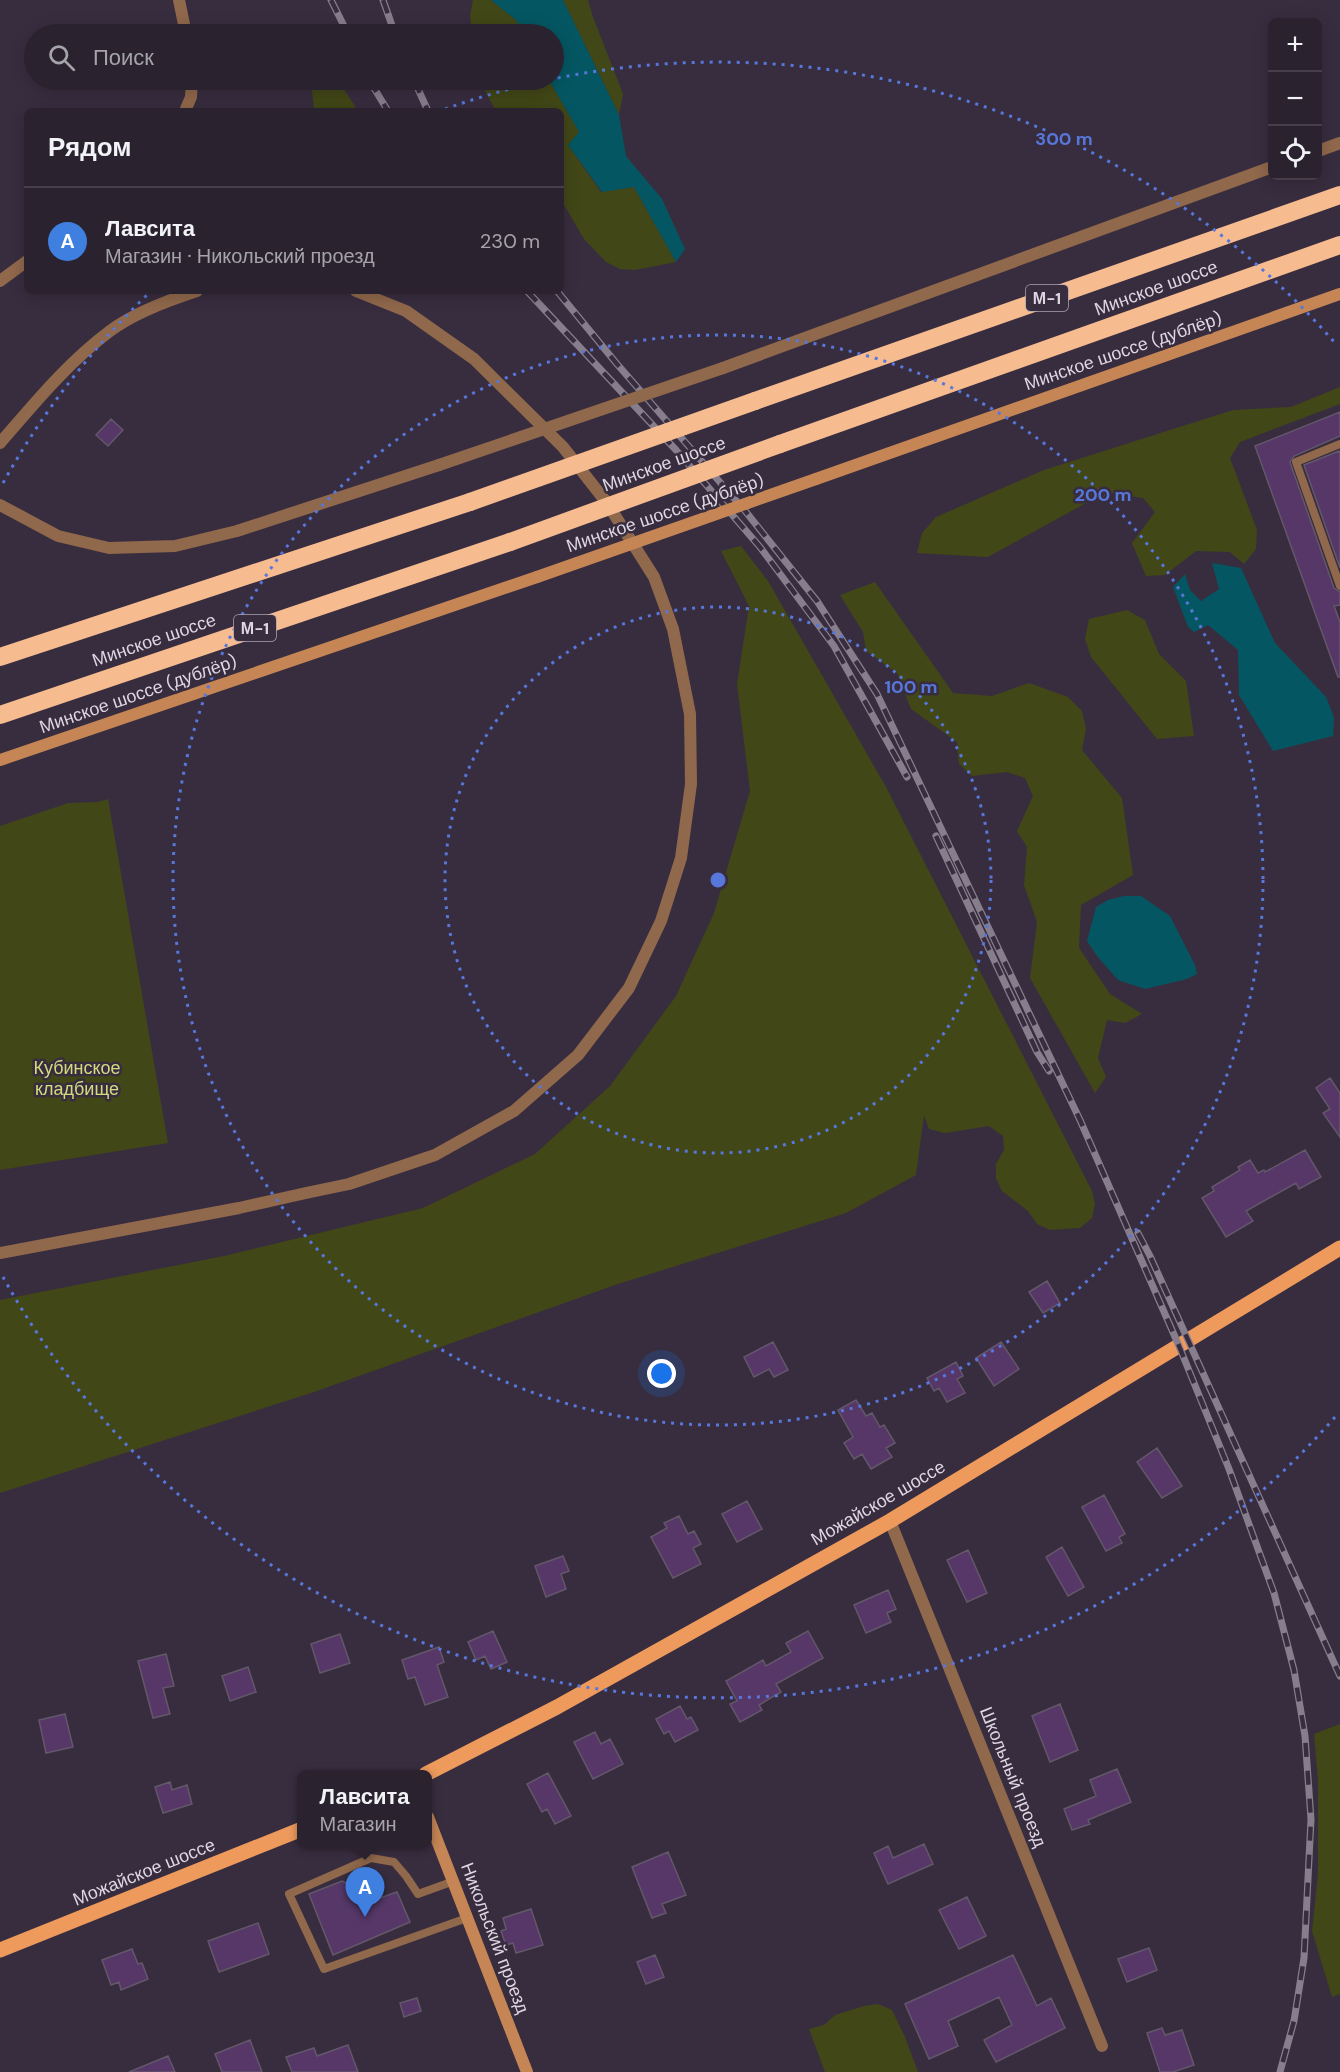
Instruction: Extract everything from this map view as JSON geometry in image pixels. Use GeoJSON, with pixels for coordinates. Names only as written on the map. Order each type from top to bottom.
{"type":"FeatureCollection","features":[{"type":"Feature","properties":{"kind":"highway","name":"Минское шоссе"},"geometry":{"type":"LineString","coordinates":[[0,657],[470,502],[1340,195]]}},
{"type":"Feature","properties":{"kind":"highway","name":"Минское шоссе"},"geometry":{"type":"LineString","coordinates":[[0,715],[510,542],[1340,245]]}},
{"type":"Feature","properties":{"kind":"main road","name":"Минское шоссе (дублёр)"},"geometry":{"type":"LineString","coordinates":[[0,760],[537,578],[1340,294]]}},
{"type":"Feature","properties":{"kind":"main road","name":"Можайское шоссе"},"geometry":{"type":"LineString","coordinates":[[432,1771],[557,1707],[890,1521],[1340,1248]]}},
{"type":"Feature","properties":{"kind":"main road","name":"Никольский проезд"},"geometry":{"type":"LineString","coordinates":[[432,1827],[527,2072]]}},
{"type":"Feature","properties":{"kind":"main road","name":"Можайское шоссе"},"geometry":{"type":"LineString","coordinates":[[0,1950],[297,1831]]}},
{"type":"Feature","properties":{"kind":"street"},"geometry":{"type":"LineString","coordinates":[[179,0],[184,24]]}},
{"type":"Feature","properties":{"kind":"street"},"geometry":{"type":"LineString","coordinates":[[186,108],[191,90]]}},
{"type":"Feature","properties":{"kind":"street"},"geometry":{"type":"LineString","coordinates":[[1322,149],[1340,143]]}},
{"type":"Feature","properties":{"kind":"street"},"geometry":{"type":"LineString","coordinates":[[0,505],[58,536],[109,548],[175,546],[237,531],[723,368],[1268,168]]}},
{"type":"Feature","properties":{"kind":"street"},"geometry":{"type":"LineString","coordinates":[[0,281],[24,263]]}},
{"type":"Feature","properties":{"kind":"street"},"geometry":{"type":"LineString","coordinates":[[0,443],[61,373],[111,330],[166,301],[188,294]]}},
{"type":"Feature","properties":{"kind":"street"},"geometry":{"type":"LineString","coordinates":[[0,1252],[239,1208],[349,1184],[435,1155],[514,1111],[578,1055],[629,988],[661,921],[681,858],[691,784],[690,714],[673,628],[654,577],[608,503],[563,447],[474,359],[406,310],[364,294]]}},
{"type":"Feature","properties":{"kind":"street","name":"Школьный проезд"},"geometry":{"type":"LineString","coordinates":[[890,1521],[1102,2046]]}},
{"type":"Feature","properties":{"kind":"lane"},"geometry":{"type":"LineString","coordinates":[[1340,444],[1296,462],[1340,586]]}},
{"type":"Feature","properties":{"kind":"lane"},"geometry":{"type":"LineString","coordinates":[[454,1881],[418,1894],[394,1862],[371,1858],[289,1894],[324,1969],[467,1918]]}},
{"type":"Feature","properties":{"kind":"green space"},"geometry":{"type":"Polygon","coordinates":[[[473,0],[491,0],[519,24],[471,24],[473,0]]]}},
{"type":"Feature","properties":{"kind":"green space"},"geometry":{"type":"Polygon","coordinates":[[[563,0],[588,0],[623,94],[619,115],[563,0]]]}},
{"type":"Feature","properties":{"kind":"green space"},"geometry":{"type":"Polygon","coordinates":[[[312,90],[344,90],[356,108],[314,108],[312,90]]]}},
{"type":"Feature","properties":{"kind":"green space"},"geometry":{"type":"Polygon","coordinates":[[[484,90],[555,90],[579,132],[568,145],[601,192],[634,187],[676,262],[635,270],[620,269],[606,262],[584,239],[564,205],[564,108],[494,108],[484,90]]]}},
{"type":"Feature","properties":{"kind":"green space"},"geometry":{"type":"Polygon","coordinates":[[[1340,387],[1340,404],[1240,442],[1230,458],[1257,530],[1256,549],[1244,564],[1230,552],[1196,551],[1165,575],[1146,576],[1132,543],[1155,512],[1143,498],[1106,492],[988,557],[917,553],[922,533],[936,517],[1044,470],[1233,410],[1291,407],[1340,387]]]}},
{"type":"Feature","properties":{"kind":"green space"},"geometry":{"type":"Polygon","coordinates":[[[741,546],[768,581],[886,787],[1092,1191],[1095,1204],[1092,1218],[1080,1228],[1050,1230],[1037,1224],[1028,1211],[1002,1191],[996,1178],[996,1164],[1004,1150],[1003,1136],[989,1126],[945,1133],[929,1129],[924,1115],[916,1175],[846,1213],[618,1284],[314,1392],[0,1493],[0,1300],[224,1256],[423,1208],[535,1154],[610,1086],[676,996],[714,913],[750,791],[737,684],[749,606],[721,551],[741,546]]]}},
{"type":"Feature","properties":{"kind":"green space"},"geometry":{"type":"Polygon","coordinates":[[[875,582],[953,693],[992,696],[1029,683],[1068,697],[1082,711],[1086,729],[1082,750],[1122,798],[1133,875],[1081,905],[1079,948],[1110,994],[1142,1014],[1125,1023],[1107,1020],[1098,1058],[1106,1077],[1095,1093],[1030,978],[1037,922],[1024,885],[1027,847],[1017,831],[1033,796],[1025,778],[1007,772],[972,776],[959,764],[957,742],[911,709],[897,673],[866,651],[863,632],[840,595],[875,582]]]}},
{"type":"Feature","properties":{"kind":"green space"},"geometry":{"type":"Polygon","coordinates":[[[1127,610],[1145,620],[1159,654],[1186,681],[1194,736],[1157,739],[1091,657],[1085,639],[1089,619],[1127,610]]]}},
{"type":"Feature","properties":{"kind":"green space","name":"Кубинское кладбище"},"geometry":{"type":"Polygon","coordinates":[[[108,799],[168,1143],[0,1170],[0,826],[68,803],[97,802],[108,799]]]}},
{"type":"Feature","properties":{"kind":"green space"},"geometry":{"type":"Polygon","coordinates":[[[1340,1724],[1340,1994],[1332,1997],[1312,1931],[1318,1874],[1318,1780],[1314,1734],[1340,1724]]]}},
{"type":"Feature","properties":{"kind":"green space"},"geometry":{"type":"Polygon","coordinates":[[[878,2004],[892,2010],[918,2072],[825,2072],[809,2029],[824,2025],[835,2015],[878,2004]]]}},
{"type":"Feature","properties":{"kind":"water"},"geometry":{"type":"Polygon","coordinates":[[[491,0],[563,0],[619,115],[626,156],[662,199],[685,249],[676,262],[634,187],[602,192],[568,145],[579,132],[555,90],[564,90],[564,24],[519,24],[491,0]]]}},
{"type":"Feature","properties":{"kind":"water"},"geometry":{"type":"Polygon","coordinates":[[[1212,563],[1241,568],[1275,643],[1326,697],[1334,717],[1333,736],[1273,751],[1239,695],[1238,650],[1208,625],[1194,632],[1188,627],[1173,587],[1185,574],[1190,590],[1201,601],[1219,589],[1212,563]]]}},
{"type":"Feature","properties":{"kind":"water"},"geometry":{"type":"Polygon","coordinates":[[[1124,896],[1141,896],[1170,916],[1195,965],[1197,974],[1187,979],[1145,989],[1118,980],[1087,941],[1096,907],[1108,900],[1124,896]]]}},
{"type":"Feature","properties":{"kind":"building"},"geometry":{"type":"Polygon","coordinates":[[[1340,412],[1340,436],[1294,456],[1290,462],[1334,588],[1340,592],[1340,605],[1334,606],[1340,622],[1340,677],[1338,677],[1255,446],[1340,412]]]}},
{"type":"Feature","properties":{"kind":"building"},"geometry":{"type":"Polygon","coordinates":[[[111,419],[123,430],[108,446],[96,435],[111,419]]]}},
{"type":"Feature","properties":{"kind":"building"},"geometry":{"type":"Polygon","coordinates":[[[1339,451],[1340,454],[1340,568],[1304,465],[1339,451]]]}},
{"type":"Feature","properties":{"kind":"building"},"geometry":{"type":"Polygon","coordinates":[[[1330,1078],[1340,1093],[1340,1137],[1323,1113],[1330,1109],[1316,1088],[1330,1078]]]}},
{"type":"Feature","properties":{"kind":"building"},"geometry":{"type":"Polygon","coordinates":[[[1305,1150],[1321,1177],[1299,1189],[1296,1183],[1246,1211],[1253,1221],[1226,1237],[1202,1198],[1214,1191],[1212,1187],[1240,1170],[1238,1167],[1250,1160],[1258,1173],[1264,1170],[1265,1172],[1305,1150]]]}},
{"type":"Feature","properties":{"kind":"building"},"geometry":{"type":"Polygon","coordinates":[[[1047,1281],[1060,1303],[1043,1313],[1029,1292],[1047,1281]]]}},
{"type":"Feature","properties":{"kind":"building"},"geometry":{"type":"Polygon","coordinates":[[[773,1342],[788,1370],[774,1377],[769,1369],[754,1377],[744,1357],[773,1342]]]}},
{"type":"Feature","properties":{"kind":"building"},"geometry":{"type":"Polygon","coordinates":[[[1001,1342],[1019,1369],[994,1386],[976,1358],[1001,1342]]]}},
{"type":"Feature","properties":{"kind":"building"},"geometry":{"type":"Polygon","coordinates":[[[956,1362],[963,1376],[957,1379],[965,1393],[947,1402],[939,1388],[934,1391],[927,1378],[956,1362]]]}},
{"type":"Feature","properties":{"kind":"building"},"geometry":{"type":"Polygon","coordinates":[[[856,1400],[866,1416],[872,1413],[880,1427],[884,1425],[895,1443],[886,1448],[892,1457],[871,1469],[862,1454],[854,1459],[844,1443],[853,1437],[838,1410],[856,1400]]]}},
{"type":"Feature","properties":{"kind":"building"},"geometry":{"type":"Polygon","coordinates":[[[1157,1448],[1182,1486],[1162,1498],[1137,1462],[1157,1448]]]}},
{"type":"Feature","properties":{"kind":"building"},"geometry":{"type":"Polygon","coordinates":[[[1104,1495],[1125,1534],[1119,1537],[1122,1543],[1106,1551],[1082,1507],[1104,1495]]]}},
{"type":"Feature","properties":{"kind":"building"},"geometry":{"type":"Polygon","coordinates":[[[747,1501],[762,1529],[737,1542],[722,1514],[747,1501]]]}},
{"type":"Feature","properties":{"kind":"building"},"geometry":{"type":"Polygon","coordinates":[[[679,1516],[688,1534],[694,1531],[701,1544],[693,1548],[701,1564],[673,1578],[651,1537],[667,1528],[664,1523],[679,1516]]]}},
{"type":"Feature","properties":{"kind":"building"},"geometry":{"type":"Polygon","coordinates":[[[1062,1547],[1084,1587],[1068,1596],[1046,1557],[1062,1547]]]}},
{"type":"Feature","properties":{"kind":"building"},"geometry":{"type":"Polygon","coordinates":[[[968,1550],[987,1593],[967,1602],[947,1560],[968,1550]]]}},
{"type":"Feature","properties":{"kind":"building"},"geometry":{"type":"Polygon","coordinates":[[[563,1556],[569,1571],[561,1574],[566,1589],[546,1597],[535,1566],[563,1556]]]}},
{"type":"Feature","properties":{"kind":"building"},"geometry":{"type":"Polygon","coordinates":[[[888,1590],[896,1609],[887,1613],[891,1622],[866,1633],[854,1605],[888,1590]]]}},
{"type":"Feature","properties":{"kind":"building"},"geometry":{"type":"Polygon","coordinates":[[[493,1631],[507,1662],[491,1669],[485,1656],[476,1660],[468,1642],[493,1631]]]}},
{"type":"Feature","properties":{"kind":"building"},"geometry":{"type":"Polygon","coordinates":[[[808,1631],[823,1658],[776,1684],[781,1692],[759,1705],[762,1710],[740,1722],[730,1704],[737,1701],[726,1681],[763,1660],[766,1666],[791,1652],[786,1643],[808,1631]]]}},
{"type":"Feature","properties":{"kind":"building"},"geometry":{"type":"Polygon","coordinates":[[[340,1634],[350,1663],[320,1673],[311,1644],[340,1634]]]}},
{"type":"Feature","properties":{"kind":"building"},"geometry":{"type":"Polygon","coordinates":[[[439,1647],[444,1662],[437,1665],[448,1697],[425,1705],[415,1677],[408,1679],[402,1660],[439,1647]]]}},
{"type":"Feature","properties":{"kind":"building"},"geometry":{"type":"Polygon","coordinates":[[[166,1654],[174,1686],[163,1688],[170,1714],[153,1718],[138,1661],[166,1654]]]}},
{"type":"Feature","properties":{"kind":"building"},"geometry":{"type":"Polygon","coordinates":[[[248,1667],[256,1692],[230,1701],[222,1676],[248,1667]]]}},
{"type":"Feature","properties":{"kind":"building"},"geometry":{"type":"Polygon","coordinates":[[[1060,1704],[1078,1750],[1050,1762],[1032,1716],[1060,1704]]]}},
{"type":"Feature","properties":{"kind":"building"},"geometry":{"type":"Polygon","coordinates":[[[680,1706],[687,1719],[691,1717],[698,1730],[675,1742],[669,1731],[664,1734],[656,1719],[680,1706]]]}},
{"type":"Feature","properties":{"kind":"building"},"geometry":{"type":"Polygon","coordinates":[[[65,1714],[73,1747],[46,1753],[39,1720],[65,1714]]]}},
{"type":"Feature","properties":{"kind":"building"},"geometry":{"type":"Polygon","coordinates":[[[595,1732],[601,1744],[610,1739],[623,1764],[593,1779],[574,1742],[595,1732]]]}},
{"type":"Feature","properties":{"kind":"building"},"geometry":{"type":"Polygon","coordinates":[[[1117,1769],[1131,1802],[1088,1820],[1090,1824],[1072,1830],[1064,1809],[1096,1796],[1090,1780],[1117,1769]]]}},
{"type":"Feature","properties":{"kind":"building"},"geometry":{"type":"Polygon","coordinates":[[[548,1773],[571,1816],[555,1824],[547,1809],[542,1812],[527,1784],[548,1773]]]}},
{"type":"Feature","properties":{"kind":"building"},"geometry":{"type":"Polygon","coordinates":[[[170,1782],[172,1790],[187,1785],[192,1804],[163,1813],[155,1787],[170,1782]]]}},
{"type":"Feature","properties":{"kind":"building"},"geometry":{"type":"Polygon","coordinates":[[[924,1844],[933,1864],[888,1884],[874,1853],[888,1846],[893,1858],[924,1844]]]}},
{"type":"Feature","properties":{"kind":"building"},"geometry":{"type":"Polygon","coordinates":[[[668,1852],[686,1895],[662,1904],[666,1913],[652,1918],[632,1867],[668,1852]]]}},
{"type":"Feature","properties":{"kind":"building"},"geometry":{"type":"Polygon","coordinates":[[[342,1881],[380,1898],[397,1892],[410,1922],[333,1955],[309,1894],[342,1881]]]}},
{"type":"Feature","properties":{"kind":"building"},"geometry":{"type":"Polygon","coordinates":[[[967,1897],[986,1936],[959,1949],[939,1910],[967,1897]]]}},
{"type":"Feature","properties":{"kind":"building"},"geometry":{"type":"Polygon","coordinates":[[[531,1909],[543,1945],[516,1953],[513,1943],[506,1945],[501,1931],[506,1929],[503,1918],[531,1909]]]}},
{"type":"Feature","properties":{"kind":"building"},"geometry":{"type":"Polygon","coordinates":[[[258,1923],[269,1954],[219,1972],[208,1941],[258,1923]]]}},
{"type":"Feature","properties":{"kind":"building"},"geometry":{"type":"Polygon","coordinates":[[[1149,1948],[1157,1970],[1127,1982],[1118,1959],[1149,1948]]]}},
{"type":"Feature","properties":{"kind":"building"},"geometry":{"type":"Polygon","coordinates":[[[132,1949],[138,1964],[142,1963],[148,1979],[121,1990],[119,1982],[111,1985],[102,1960],[132,1949]]]}},
{"type":"Feature","properties":{"kind":"building"},"geometry":{"type":"Polygon","coordinates":[[[655,1955],[664,1977],[646,1984],[637,1962],[655,1955]]]}},
{"type":"Feature","properties":{"kind":"building"},"geometry":{"type":"Polygon","coordinates":[[[1013,1955],[1037,2006],[1051,1998],[1065,2028],[996,2062],[984,2040],[1012,2025],[999,1997],[948,2021],[958,2046],[929,2059],[905,2004],[1013,1955]]]}},
{"type":"Feature","properties":{"kind":"building"},"geometry":{"type":"Polygon","coordinates":[[[417,1998],[421,2011],[404,2017],[400,2003],[417,1998]]]}},
{"type":"Feature","properties":{"kind":"building"},"geometry":{"type":"Polygon","coordinates":[[[1162,2028],[1165,2035],[1182,2030],[1194,2065],[1173,2072],[1160,2072],[1147,2033],[1162,2028]]]}},
{"type":"Feature","properties":{"kind":"building"},"geometry":{"type":"Polygon","coordinates":[[[250,2040],[262,2072],[222,2072],[215,2054],[250,2040]]]}},
{"type":"Feature","properties":{"kind":"building"},"geometry":{"type":"Polygon","coordinates":[[[348,2045],[358,2072],[292,2072],[286,2057],[314,2048],[317,2056],[348,2045]]]}},
{"type":"Feature","properties":{"kind":"building"},"geometry":{"type":"Polygon","coordinates":[[[168,2056],[175,2072],[129,2072],[168,2056]]]}},
{"type":"Feature","properties":{"kind":"railway"},"geometry":{"type":"LineString","coordinates":[[331,0],[343,24]]}},
{"type":"Feature","properties":{"kind":"railway"},"geometry":{"type":"LineString","coordinates":[[383,0],[391,24]]}},
{"type":"Feature","properties":{"kind":"railway"},"geometry":{"type":"LineString","coordinates":[[375,90],[386,108]]}},
{"type":"Feature","properties":{"kind":"railway"},"geometry":{"type":"LineString","coordinates":[[419,90],[427,108]]}},
{"type":"Feature","properties":{"kind":"railway"},"geometry":{"type":"LineString","coordinates":[[530,294],[676,450],[760,547],[834,646],[907,777]]}},
{"type":"Feature","properties":{"kind":"railway"},"geometry":{"type":"LineString","coordinates":[[559,294],[746,512],[817,601],[877,694],[1080,1120],[1179,1346],[1229,1469],[1274,1593],[1294,1670],[1305,1736],[1311,1819],[1304,1958],[1294,2021],[1280,2072]]}},
{"type":"Feature","properties":{"kind":"railway"},"geometry":{"type":"LineString","coordinates":[[936,836],[1037,1052],[1049,1071]]}},
{"type":"Feature","properties":{"kind":"railway"},"geometry":{"type":"LineString","coordinates":[[1138,1233],[1340,1676]]}},
{"type":"Feature","properties":{"kind":"place","name":"Лавсита"},"geometry":{"type":"Point","coordinates":[365,1917]}}]}
